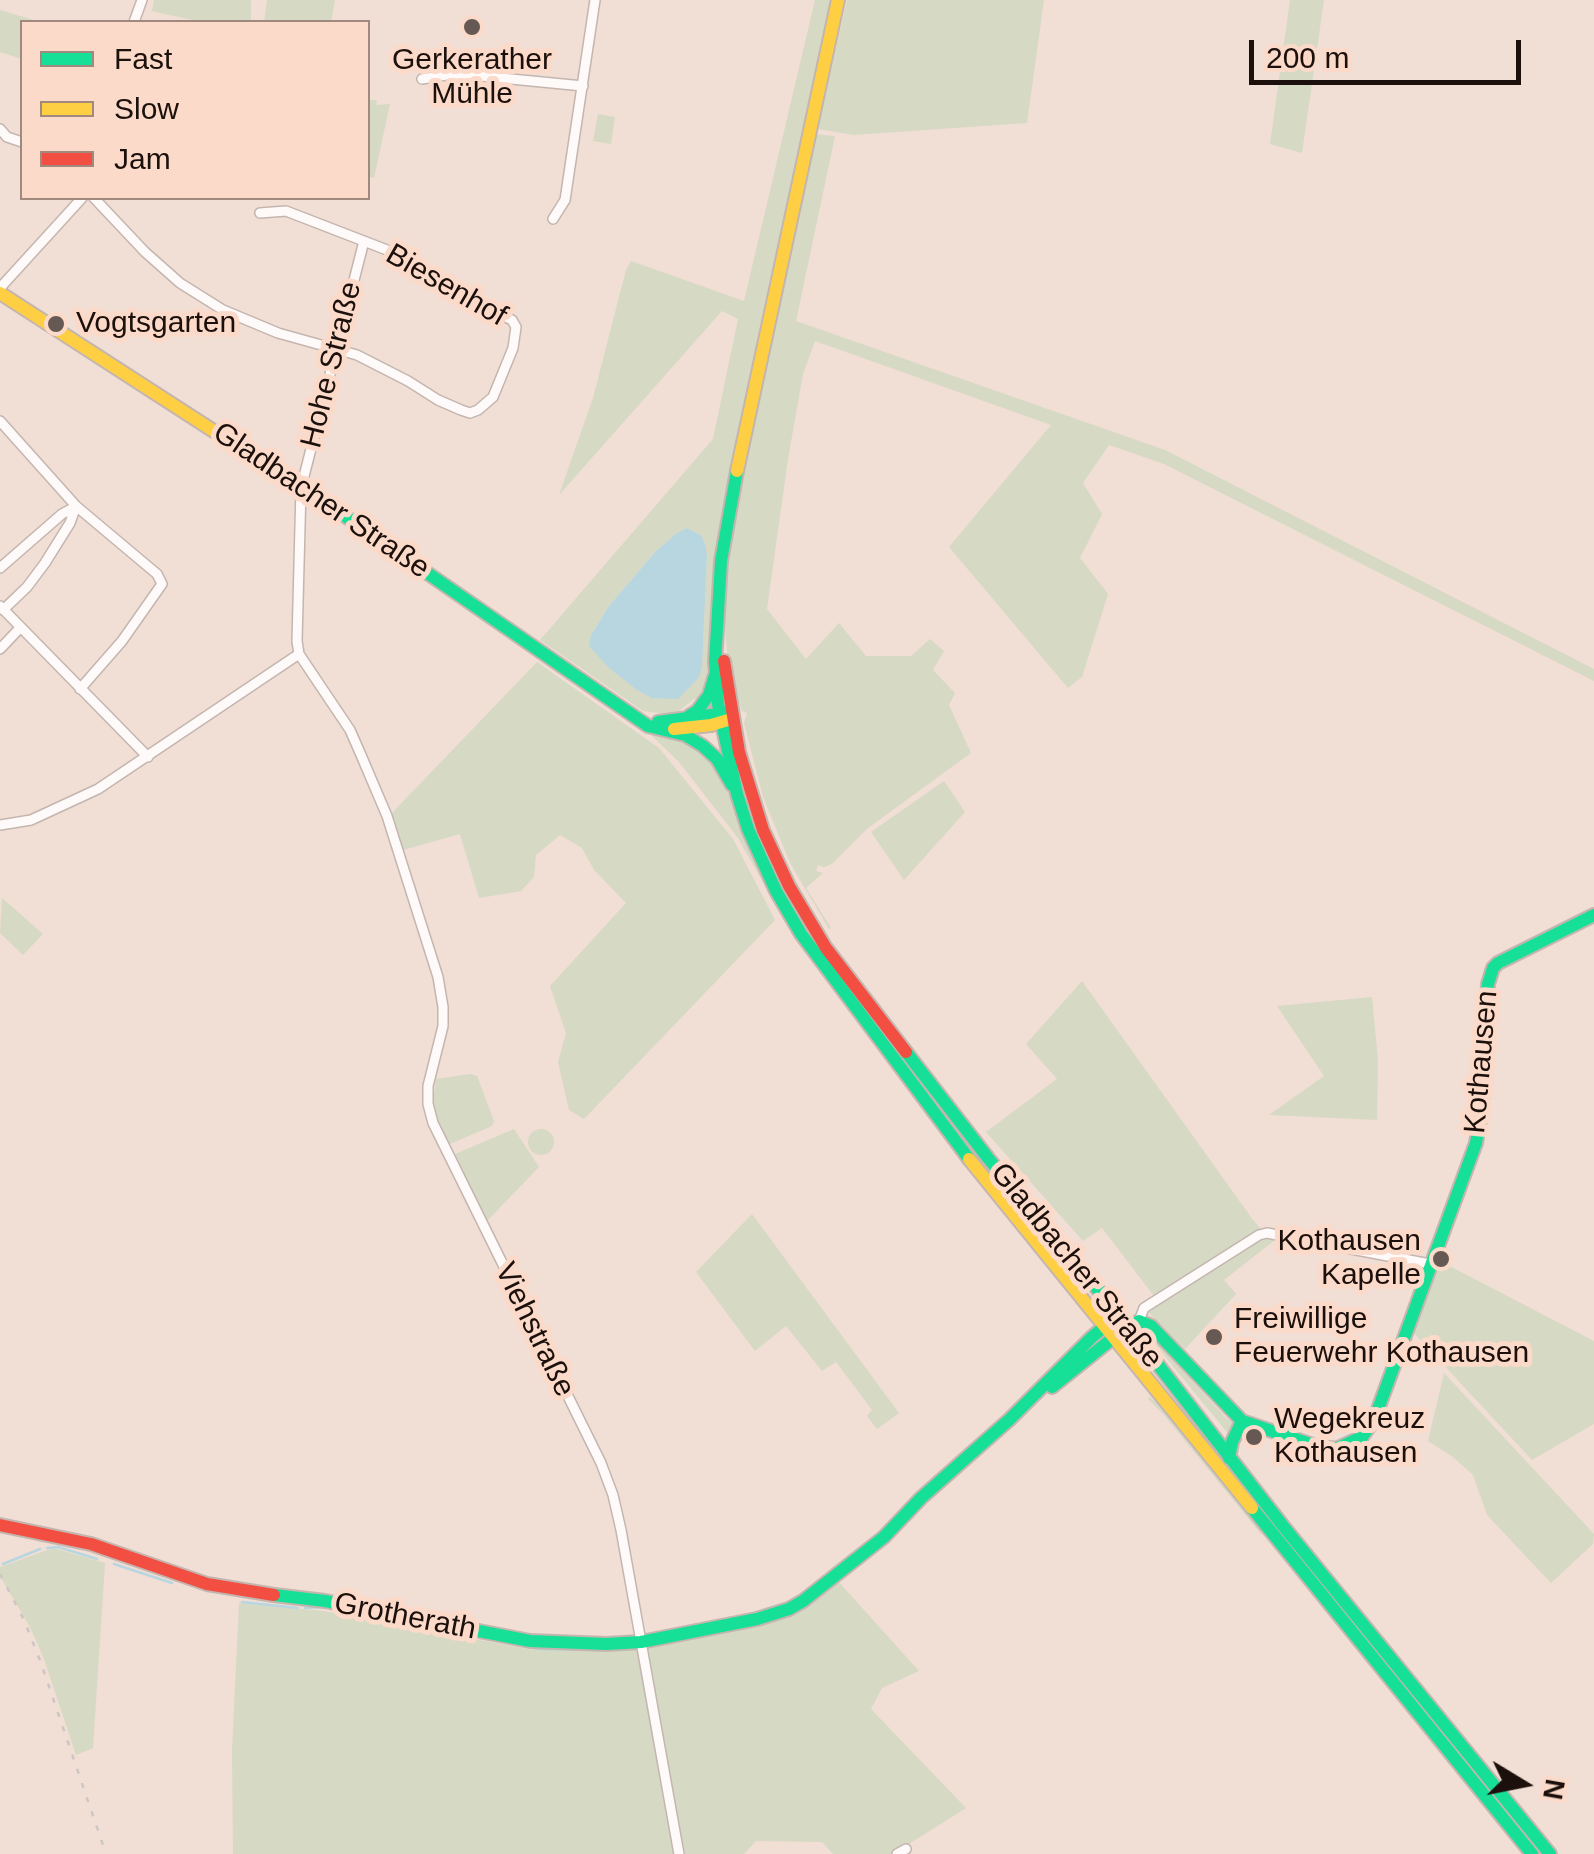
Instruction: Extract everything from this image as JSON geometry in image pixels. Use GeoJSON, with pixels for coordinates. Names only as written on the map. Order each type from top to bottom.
{"type":"FeatureCollection","features":[{"type":"Feature","properties":{"kind":"main road"},"geometry":{"type":"LineString","coordinates":[[737,794],[716,673],[718,595],[732,492],[838,0]]}},
{"type":"Feature","properties":{"kind":"main road","name":"Gladbacher Straße"},"geometry":{"type":"LineString","coordinates":[[0,290],[420,566],[596,692],[648,726],[686,735],[717,760],[737,794],[776,891],[801,934],[957,1144],[1532,1854]]}},
{"type":"Feature","properties":{"kind":"main road"},"geometry":{"type":"LineString","coordinates":[[718,595],[725,717]]}},
{"type":"Feature","properties":{"kind":"main road"},"geometry":{"type":"LineString","coordinates":[[636,718],[667,722],[698,711],[709,695],[716,673]]}},
{"type":"Feature","properties":{"kind":"main road"},"geometry":{"type":"LineString","coordinates":[[689,716],[725,717]]}},
{"type":"Feature","properties":{"kind":"main road"},"geometry":{"type":"LineString","coordinates":[[666,729],[700,727],[725,717]]}},
{"type":"Feature","properties":{"kind":"main road","name":"Gladbacher Straße"},"geometry":{"type":"LineString","coordinates":[[725,717],[764,830],[789,886],[826,948],[988,1158],[1134,1324],[1229,1458],[1550,1854]]}},
{"type":"Feature","properties":{"kind":"main road","name":"Kothausen"},"geometry":{"type":"LineString","coordinates":[[1134,1324],[1151,1326],[1242,1421],[1336,1449],[1362,1437],[1374,1420],[1476,1143],[1492,968],[1594,915]]}},
{"type":"Feature","properties":{"kind":"main road","name":"Grotherath"},"geometry":{"type":"LineString","coordinates":[[0,1525],[91,1544],[207,1584],[240,1591],[325,1601],[530,1641],[638,1642],[757,1619],[803,1601],[875,1544],[1108,1332],[1134,1324]]}},
{"type":"Feature","properties":{"kind":"main road"},"geometry":{"type":"LineString","coordinates":[[1229,1458],[1242,1421]]}},
{"type":"Feature","properties":{"kind":"street"},"geometry":{"type":"LineString","coordinates":[[552,219],[565,200],[595,0]]}},
{"type":"Feature","properties":{"kind":"street"},"geometry":{"type":"LineString","coordinates":[[422,78],[453,74],[583,86]]}},
{"type":"Feature","properties":{"kind":"street"},"geometry":{"type":"LineString","coordinates":[[0,290],[80,200]]}},
{"type":"Feature","properties":{"kind":"street"},"geometry":{"type":"LineString","coordinates":[[96,200],[145,252],[197,296],[266,328],[336,350]]}},
{"type":"Feature","properties":{"kind":"street","name":"Hohe Straße"},"geometry":{"type":"LineString","coordinates":[[260,213],[286,211],[364,241],[301,488],[299,654]]}},
{"type":"Feature","properties":{"kind":"street","name":"Biesenhof"},"geometry":{"type":"LineString","coordinates":[[336,350],[358,355],[438,400],[470,413],[493,397],[512,348],[516,327],[512,320],[448,290],[387,250],[364,241]]}},
{"type":"Feature","properties":{"kind":"street"},"geometry":{"type":"LineString","coordinates":[[0,421],[76,506],[157,574],[162,584],[122,641],[80,689]]}},
{"type":"Feature","properties":{"kind":"street"},"geometry":{"type":"LineString","coordinates":[[0,568],[76,506]]}},
{"type":"Feature","properties":{"kind":"street"},"geometry":{"type":"LineString","coordinates":[[76,506],[45,563],[2,608],[148,758]]}},
{"type":"Feature","properties":{"kind":"street"},"geometry":{"type":"LineString","coordinates":[[1,647],[20,628]]}},
{"type":"Feature","properties":{"kind":"street"},"geometry":{"type":"LineString","coordinates":[[0,825],[31,820],[81,797],[148,758],[299,654]]}},
{"type":"Feature","properties":{"kind":"street","name":"Viehstraße"},"geometry":{"type":"LineString","coordinates":[[299,654],[350,730],[386,816],[433,961],[444,1007],[428,1086],[433,1122],[613,1495],[679,1854]]}},
{"type":"Feature","properties":{"kind":"street"},"geometry":{"type":"LineString","coordinates":[[1134,1324],[1144,1308],[1263,1234],[1430,1264]]}},
{"type":"Feature","properties":{"kind":"green space"},"geometry":{"type":"Polygon","coordinates":[[[154,0],[251,0],[251,20],[192,20],[152,11],[154,0]]]}},
{"type":"Feature","properties":{"kind":"green space"},"geometry":{"type":"Polygon","coordinates":[[[267,0],[335,0],[331,20],[264,20],[267,0]]]}},
{"type":"Feature","properties":{"kind":"green space"},"geometry":{"type":"Polygon","coordinates":[[[815,0],[832,0],[760,325],[716,553],[705,687],[701,699],[694,699],[679,711],[643,711],[540,640],[713,439],[738,319],[722,311],[559,495],[593,398],[631,261],[744,301],[815,0]],[[687,528],[656,551],[609,606],[591,635],[702,667],[707,556],[701,535],[687,528]]]}},
{"type":"Feature","properties":{"kind":"green space"},"geometry":{"type":"Polygon","coordinates":[[[847,0],[1044,0],[1027,123],[853,135],[818,129],[847,0]]]}},
{"type":"Feature","properties":{"kind":"green space"},"geometry":{"type":"Polygon","coordinates":[[[1290,0],[1324,0],[1302,153],[1270,144],[1290,0]]]}},
{"type":"Feature","properties":{"kind":"green space"},"geometry":{"type":"Polygon","coordinates":[[[0,10],[33,20],[20,20],[20,58],[0,52],[0,10]]]}},
{"type":"Feature","properties":{"kind":"green space"},"geometry":{"type":"Polygon","coordinates":[[[370,100],[377,100],[376,105],[390,104],[374,178],[370,177],[370,100]]]}},
{"type":"Feature","properties":{"kind":"green space"},"geometry":{"type":"Polygon","coordinates":[[[598,114],[615,117],[611,144],[593,141],[598,114]]]}},
{"type":"Feature","properties":{"kind":"green space"},"geometry":{"type":"Polygon","coordinates":[[[814,134],[835,136],[796,321],[1165,450],[1594,669],[1594,681],[1164,464],[1109,445],[1083,483],[1102,514],[1080,558],[1108,594],[1082,677],[1068,688],[949,547],[1051,425],[815,341],[803,374],[767,609],[806,659],[839,623],[866,656],[911,656],[930,639],[944,651],[933,670],[955,693],[949,705],[971,753],[868,828],[832,864],[818,865],[816,871],[823,873],[806,888],[829,929],[790,863],[763,797],[744,723],[747,713],[742,711],[729,673],[724,618],[735,519],[814,134]]]}},
{"type":"Feature","properties":{"kind":"green space"},"geometry":{"type":"Polygon","coordinates":[[[537,662],[659,748],[733,839],[775,920],[584,1119],[569,1110],[558,1062],[566,1033],[550,986],[626,903],[594,870],[582,848],[560,835],[536,855],[534,877],[521,891],[479,898],[460,834],[403,850],[391,814],[537,662]]]}},
{"type":"Feature","properties":{"kind":"green space"},"geometry":{"type":"Polygon","coordinates":[[[645,730],[679,738],[715,762],[779,911],[738,838],[679,762],[645,730]]]}},
{"type":"Feature","properties":{"kind":"green space"},"geometry":{"type":"Polygon","coordinates":[[[944,781],[965,812],[904,880],[871,832],[944,781]]]}},
{"type":"Feature","properties":{"kind":"green space"},"geometry":{"type":"Polygon","coordinates":[[[2,898],[43,934],[23,955],[0,933],[2,898]]]}},
{"type":"Feature","properties":{"kind":"green space"},"geometry":{"type":"Polygon","coordinates":[[[1082,981],[1253,1220],[1267,1236],[1280,1236],[1224,1280],[1236,1294],[1185,1349],[1141,1305],[1154,1296],[1102,1228],[1083,1241],[986,1132],[1057,1079],[1026,1044],[1082,981]]]}},
{"type":"Feature","properties":{"kind":"green space"},"geometry":{"type":"Polygon","coordinates":[[[1372,997],[1378,1061],[1377,1120],[1269,1115],[1324,1076],[1277,1006],[1372,997]]]}},
{"type":"Feature","properties":{"kind":"green space"},"geometry":{"type":"Polygon","coordinates":[[[477,1076],[494,1121],[492,1126],[450,1144],[433,1103],[436,1079],[477,1076]]]}},
{"type":"Feature","properties":{"kind":"green space"},"geometry":{"type":"Polygon","coordinates":[[[514,1129],[539,1167],[486,1222],[455,1154],[514,1129]]]}},
{"type":"Feature","properties":{"kind":"green space"},"geometry":{"type":"Polygon","coordinates":[[[541,1129],[550,1133],[554,1142],[550,1151],[541,1155],[532,1151],[528,1142],[532,1133],[541,1129]]]}},
{"type":"Feature","properties":{"kind":"green space"},"geometry":{"type":"Polygon","coordinates":[[[752,1214],[899,1413],[877,1429],[867,1416],[872,1410],[836,1362],[822,1371],[786,1326],[755,1351],[696,1272],[752,1214]]]}},
{"type":"Feature","properties":{"kind":"green space"},"geometry":{"type":"Polygon","coordinates":[[[1436,1259],[1594,1341],[1594,1424],[1532,1460],[1413,1332],[1411,1325],[1436,1259]]]}},
{"type":"Feature","properties":{"kind":"green space"},"geometry":{"type":"Polygon","coordinates":[[[1154,1343],[1233,1423],[1231,1437],[1154,1343]]]}},
{"type":"Feature","properties":{"kind":"green space"},"geometry":{"type":"Polygon","coordinates":[[[1444,1373],[1594,1534],[1593,1544],[1551,1583],[1487,1515],[1473,1475],[1428,1441],[1444,1373]]]}},
{"type":"Feature","properties":{"kind":"green space"},"geometry":{"type":"Polygon","coordinates":[[[1148,1399],[1165,1411],[1261,1534],[1148,1399]]]}},
{"type":"Feature","properties":{"kind":"green space"},"geometry":{"type":"Polygon","coordinates":[[[53,1548],[105,1563],[93,1748],[76,1755],[44,1659],[0,1576],[0,1567],[53,1548]]]}},
{"type":"Feature","properties":{"kind":"green space"},"geometry":{"type":"Polygon","coordinates":[[[837,1580],[919,1671],[882,1688],[871,1709],[966,1808],[893,1854],[833,1854],[822,1842],[756,1841],[744,1854],[685,1854],[675,1805],[665,1808],[674,1854],[233,1854],[232,1750],[239,1603],[324,1611],[533,1650],[534,1646],[590,1648],[771,1621],[837,1580]]]}},
{"type":"Feature","properties":{"kind":"water"},"geometry":{"type":"Polygon","coordinates":[[[687,528],[701,535],[707,556],[702,667],[699,677],[678,699],[652,698],[608,667],[589,646],[591,635],[609,606],[656,551],[687,528]]]}},
{"type":"Feature","properties":{"kind":"waterway"},"geometry":{"type":"LineString","coordinates":[[47,1548],[58,1547],[97,1559]]}},
{"type":"Feature","properties":{"kind":"waterway"},"geometry":{"type":"LineString","coordinates":[[3,1564],[40,1549]]}},
{"type":"Feature","properties":{"kind":"waterway"},"geometry":{"type":"LineString","coordinates":[[114,1564],[172,1583]]}},
{"type":"Feature","properties":{"kind":"waterway"},"geometry":{"type":"LineString","coordinates":[[242,1602],[298,1608]]}},
{"type":"Feature","properties":{"kind":"waterway"},"geometry":{"type":"LineString","coordinates":[[305,1608],[324,1607]]}},
{"type":"Feature","properties":{"kind":"waterway"},"geometry":{"type":"LineString","coordinates":[[519,1645],[601,1650]]}},
{"type":"Feature","properties":{"kind":"waterway"},"geometry":{"type":"LineString","coordinates":[[640,1664],[666,1805]]}},
{"type":"Feature","properties":{"kind":"railway"},"geometry":{"type":"LineString","coordinates":[[0,1574],[41,1663],[106,1854]]}},
{"type":"Feature","properties":{"kind":"traffic: fast"},"geometry":{"type":"LineString","coordinates":[[257,459],[648,726],[685,735],[703,746],[717,759],[732,785]]}},
{"type":"Feature","properties":{"kind":"traffic: fast"},"geometry":{"type":"LineString","coordinates":[[737,471],[721,561],[715,662],[718,704],[748,829],[801,934],[969,1159]]}},
{"type":"Feature","properties":{"kind":"traffic: fast"},"geometry":{"type":"LineString","coordinates":[[689,716],[709,695],[715,675]]}},
{"type":"Feature","properties":{"kind":"traffic: fast"},"geometry":{"type":"LineString","coordinates":[[658,722],[726,713]]}},
{"type":"Feature","properties":{"kind":"traffic: fast"},"geometry":{"type":"LineString","coordinates":[[1052,1387],[1139,1321],[1151,1326],[1242,1421],[1336,1449],[1362,1437],[1374,1420],[1476,1143],[1482,1108],[1488,984],[1493,968],[1594,915]]}},
{"type":"Feature","properties":{"kind":"traffic: fast"},"geometry":{"type":"LineString","coordinates":[[906,1052],[1550,1854]]}},
{"type":"Feature","properties":{"kind":"traffic: fast"},"geometry":{"type":"LineString","coordinates":[[274,1595],[325,1601],[530,1641],[606,1644],[641,1642],[789,1609],[884,1537],[1092,1337],[1104,1327],[1128,1326]]}},
{"type":"Feature","properties":{"kind":"traffic: fast"},"geometry":{"type":"LineString","coordinates":[[1229,1458],[1242,1421]]}},
{"type":"Feature","properties":{"kind":"traffic: fast"},"geometry":{"type":"LineString","coordinates":[[1252,1508],[1532,1854]]}},
{"type":"Feature","properties":{"kind":"traffic: slow"},"geometry":{"type":"LineString","coordinates":[[737,471],[838,0]]}},
{"type":"Feature","properties":{"kind":"traffic: slow"},"geometry":{"type":"LineString","coordinates":[[0,293],[257,459]]}},
{"type":"Feature","properties":{"kind":"traffic: slow"},"geometry":{"type":"LineString","coordinates":[[674,729],[728,720]]}},
{"type":"Feature","properties":{"kind":"traffic: slow"},"geometry":{"type":"LineString","coordinates":[[969,1159],[1252,1508]]}},
{"type":"Feature","properties":{"kind":"traffic: jam"},"geometry":{"type":"LineString","coordinates":[[724,661],[739,752],[763,830],[789,886],[826,948],[906,1052]]}},
{"type":"Feature","properties":{"kind":"traffic: jam"},"geometry":{"type":"LineString","coordinates":[[0,1525],[91,1544],[207,1584],[274,1595]]}},
{"type":"Feature","properties":{"kind":"place","name":"Gerkerather Mühle"},"geometry":{"type":"Point","coordinates":[472,27]}},
{"type":"Feature","properties":{"kind":"place","name":"Vogtsgarten"},"geometry":{"type":"Point","coordinates":[56,324]}},
{"type":"Feature","properties":{"kind":"place","name":"Kothausen Kapelle"},"geometry":{"type":"Point","coordinates":[1441,1259]}},
{"type":"Feature","properties":{"kind":"place","name":"Freiwillige Feuerwehr Kothausen"},"geometry":{"type":"Point","coordinates":[1214,1337]}},
{"type":"Feature","properties":{"kind":"place","name":"Wegekreuz Kothausen"},"geometry":{"type":"Point","coordinates":[1254,1437]}}]}
